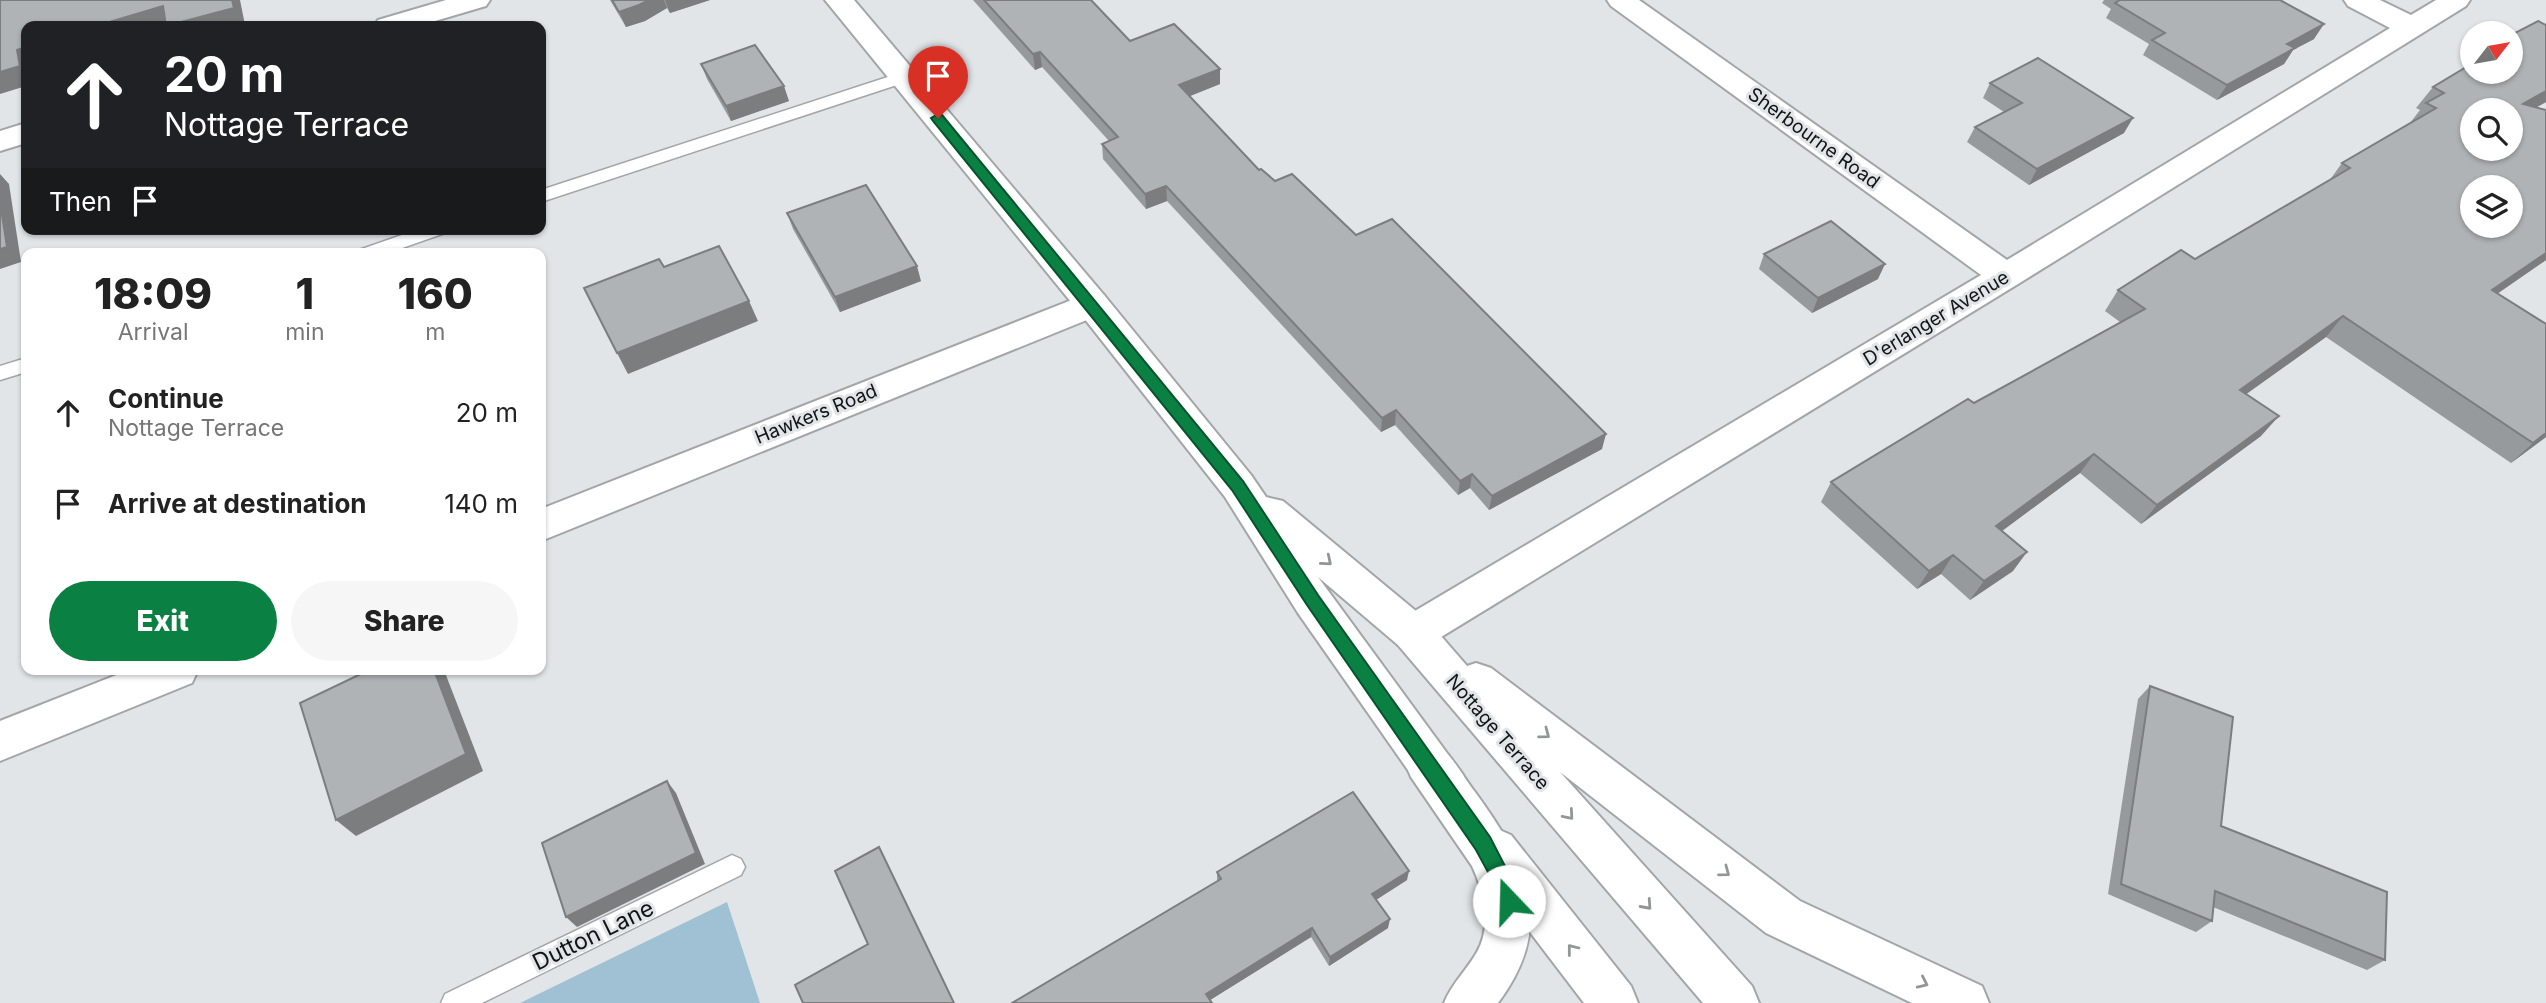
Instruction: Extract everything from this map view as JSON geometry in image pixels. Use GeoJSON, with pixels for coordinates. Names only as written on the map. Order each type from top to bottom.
{"type":"FeatureCollection","features":[{"type":"Feature","properties":{"kind":"main road"},"geometry":{"type":"LineString","coordinates":[[405,21],[476,0]]}},
{"type":"Feature","properties":{"kind":"main road","name":"Nottage Terrace"},"geometry":{"type":"LineString","coordinates":[[839,0],[1092,304],[1238,486],[1312,600],[1427,763],[1614,1003]]}},
{"type":"Feature","properties":{"kind":"main road","name":"Sherbourne Road"},"geometry":{"type":"LineString","coordinates":[[1621,0],[2006,276]]}},
{"type":"Feature","properties":{"kind":"main road"},"geometry":{"type":"LineString","coordinates":[[2358,0],[2411,27]]}},
{"type":"Feature","properties":{"kind":"main road","name":"D'erlanger Avenue"},"geometry":{"type":"LineString","coordinates":[[1413,633],[2006,276],[2456,0]]}},
{"type":"Feature","properties":{"kind":"main road"},"geometry":{"type":"LineString","coordinates":[[0,141],[21,135]]}},
{"type":"Feature","properties":{"kind":"main road","name":"Hawkers Road"},"geometry":{"type":"LineString","coordinates":[[546,523],[1092,304]]}},
{"type":"Feature","properties":{"kind":"main road","name":"Nottage Terrace"},"geometry":{"type":"LineString","coordinates":[[1238,486],[1413,633],[1636,893],[1735,1003]]}},
{"type":"Feature","properties":{"kind":"main road"},"geometry":{"type":"LineString","coordinates":[[1413,633],[1783,916],[1965,1003]]}},
{"type":"Feature","properties":{"kind":"main road"},"geometry":{"type":"LineString","coordinates":[[0,741],[165,675]]}},
{"type":"Feature","properties":{"kind":"main road"},"geometry":{"type":"LineString","coordinates":[[1427,763],[1492,857],[1509,901],[1509,931],[1505,948],[1494,972],[1468,1003]]}},
{"type":"Feature","properties":{"kind":"lane"},"geometry":{"type":"LineString","coordinates":[[546,194],[903,77]]}},
{"type":"Feature","properties":{"kind":"lane"},"geometry":{"type":"LineString","coordinates":[[383,248],[421,235]]}},
{"type":"Feature","properties":{"kind":"lane"},"geometry":{"type":"LineString","coordinates":[[0,373],[21,367]]}},
{"type":"Feature","properties":{"kind":"lane","name":"Dutton Lane"},"geometry":{"type":"LineString","coordinates":[[454,1003],[732,867]]}},
{"type":"Feature","properties":{"kind":"shaded area"},"geometry":{"type":"Polygon","coordinates":[[[727,902],[760,1003],[520,1003],[727,902]]]}},
{"type":"Feature","properties":{"kind":"building"},"geometry":{"type":"Polygon","coordinates":[[[0,0],[232,0],[234,8],[185,21],[165,21],[163,6],[113,21],[21,21],[21,49],[17,50],[20,66],[0,72],[0,0]]]}},
{"type":"Feature","properties":{"kind":"building"},"geometry":{"type":"Polygon","coordinates":[[[612,0],[649,0],[619,12],[612,0]]]}},
{"type":"Feature","properties":{"kind":"building"},"geometry":{"type":"Polygon","coordinates":[[[984,0],[1091,0],[1130,41],[1174,24],[1220,69],[1179,85],[1259,170],[1275,181],[1292,174],[1356,235],[1392,219],[1606,434],[1492,496],[1472,474],[1460,481],[1396,410],[1382,418],[1166,186],[1145,194],[1102,144],[1118,137],[1040,52],[1033,54],[984,0]]]}},
{"type":"Feature","properties":{"kind":"building"},"geometry":{"type":"Polygon","coordinates":[[[2120,0],[2280,0],[2324,24],[2287,44],[2295,48],[2227,85],[2152,40],[2165,33],[2115,3],[2120,0]]]}},
{"type":"Feature","properties":{"kind":"building"},"geometry":{"type":"Polygon","coordinates":[[[2538,21],[2546,25],[2546,91],[2523,104],[2546,110],[2546,253],[2492,290],[2546,324],[2546,433],[2533,443],[2343,316],[2240,390],[2279,416],[2157,505],[2094,454],[1996,526],[2027,552],[1984,581],[1953,555],[1929,571],[1831,482],[1968,399],[1974,403],[2145,309],[2118,290],[2181,250],[2195,259],[2350,168],[2342,163],[2436,108],[2426,103],[2444,93],[2433,87],[2460,71],[2460,84],[2524,84],[2524,28],[2538,21]]]}},
{"type":"Feature","properties":{"kind":"building"},"geometry":{"type":"Polygon","coordinates":[[[755,45],[784,86],[726,106],[701,64],[755,45]]]}},
{"type":"Feature","properties":{"kind":"building"},"geometry":{"type":"Polygon","coordinates":[[[2038,58],[2133,118],[2037,169],[1975,127],[2022,103],[1990,83],[2038,58]]]}},
{"type":"Feature","properties":{"kind":"building"},"geometry":{"type":"Polygon","coordinates":[[[866,185],[917,266],[835,297],[787,213],[866,185]]]}},
{"type":"Feature","properties":{"kind":"building"},"geometry":{"type":"Polygon","coordinates":[[[0,202],[7,247],[0,249],[0,202]]]}},
{"type":"Feature","properties":{"kind":"building"},"geometry":{"type":"Polygon","coordinates":[[[1831,221],[1885,264],[1818,298],[1764,254],[1831,221]]]}},
{"type":"Feature","properties":{"kind":"building"},"geometry":{"type":"Polygon","coordinates":[[[719,246],[749,301],[617,353],[584,288],[659,259],[664,267],[719,246]]]}},
{"type":"Feature","properties":{"kind":"building"},"geometry":{"type":"Polygon","coordinates":[[[359,675],[436,675],[466,754],[336,820],[300,703],[359,675]]]}},
{"type":"Feature","properties":{"kind":"building"},"geometry":{"type":"Polygon","coordinates":[[[2150,686],[2233,717],[2221,826],[2387,892],[2385,960],[2215,891],[2212,921],[2121,884],[2150,686]]]}},
{"type":"Feature","properties":{"kind":"building"},"geometry":{"type":"Polygon","coordinates":[[[667,781],[696,853],[566,917],[542,843],[667,781]]]}},
{"type":"Feature","properties":{"kind":"building"},"geometry":{"type":"Polygon","coordinates":[[[1353,792],[1409,871],[1372,894],[1390,919],[1330,957],[1312,928],[1206,994],[1212,1003],[1012,1003],[1221,879],[1217,872],[1353,792]]]}},
{"type":"Feature","properties":{"kind":"building"},"geometry":{"type":"Polygon","coordinates":[[[879,847],[954,1003],[803,1003],[795,985],[868,944],[835,871],[879,847]]]}},
{"type":"Feature","properties":{"kind":"route"},"geometry":{"type":"LineString","coordinates":[[938,118],[1238,486],[1312,600],[1492,857],[1509,901]]}}]}
